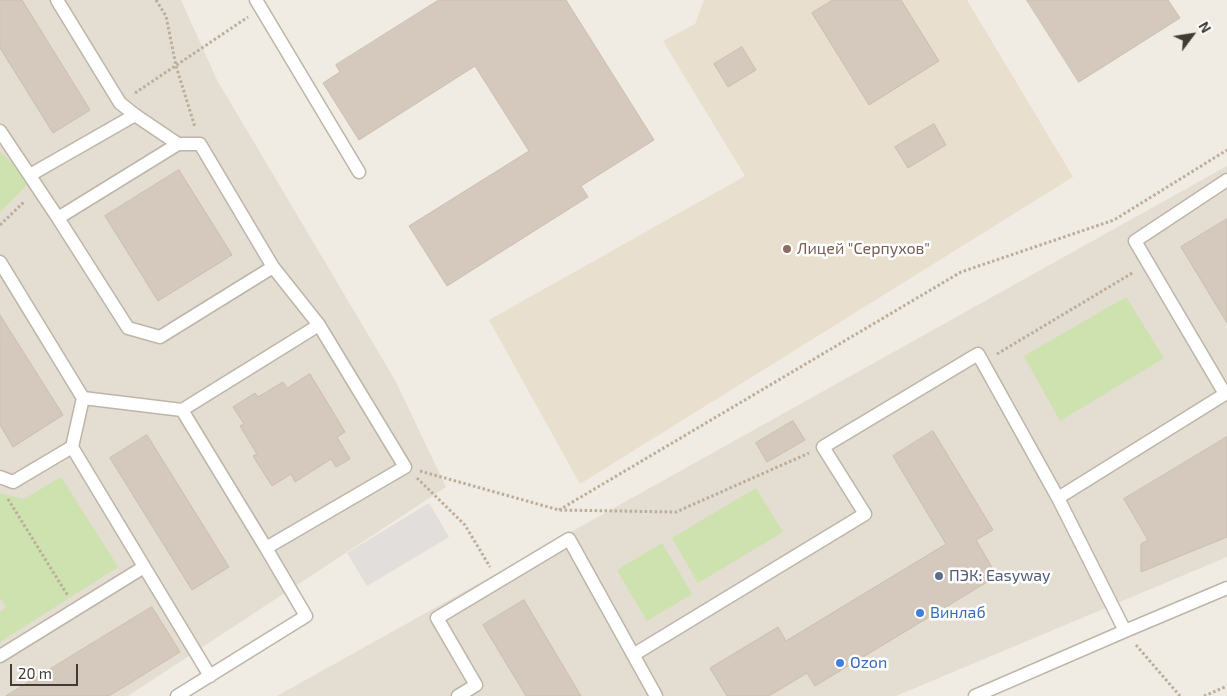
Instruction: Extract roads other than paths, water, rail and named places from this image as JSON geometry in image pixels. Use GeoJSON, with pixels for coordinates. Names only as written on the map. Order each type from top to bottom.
{"type":"FeatureCollection","features":[{"type":"Feature","properties":{"kind":"lane"},"geometry":{"type":"LineString","coordinates":[[57,0],[120,103],[178,144]]}},
{"type":"Feature","properties":{"kind":"lane"},"geometry":{"type":"LineString","coordinates":[[258,4],[359,172]]}},
{"type":"Feature","properties":{"kind":"lane"},"geometry":{"type":"LineString","coordinates":[[30,175],[135,115]]}},
{"type":"Feature","properties":{"kind":"lane"},"geometry":{"type":"LineString","coordinates":[[0,131],[128,328],[160,338],[273,267]]}},
{"type":"Feature","properties":{"kind":"lane"},"geometry":{"type":"LineString","coordinates":[[58,218],[178,144],[200,144],[273,267],[319,325],[405,467],[266,548]]}},
{"type":"Feature","properties":{"kind":"lane"},"geometry":{"type":"LineString","coordinates":[[1058,498],[1225,394],[1135,241],[1227,180]]}},
{"type":"Feature","properties":{"kind":"lane"},"geometry":{"type":"LineString","coordinates":[[0,262],[83,398],[72,448],[210,676]]}},
{"type":"Feature","properties":{"kind":"lane"},"geometry":{"type":"LineString","coordinates":[[83,398],[182,410],[319,325]]}},
{"type":"Feature","properties":{"kind":"lane"},"geometry":{"type":"LineString","coordinates":[[633,655],[865,514],[823,447],[978,354],[1058,498],[1125,632]]}},
{"type":"Feature","properties":{"kind":"lane"},"geometry":{"type":"LineString","coordinates":[[177,696],[306,616],[182,410]]}},
{"type":"Feature","properties":{"kind":"lane"},"geometry":{"type":"LineString","coordinates":[[0,477],[13,482],[72,448]]}},
{"type":"Feature","properties":{"kind":"lane"},"geometry":{"type":"LineString","coordinates":[[458,696],[476,685],[438,618],[569,539],[656,696]]}},
{"type":"Feature","properties":{"kind":"lane"},"geometry":{"type":"LineString","coordinates":[[0,656],[144,567]]}},
{"type":"Feature","properties":{"kind":"lane"},"geometry":{"type":"LineString","coordinates":[[975,696],[1227,588]]}},
{"type":"Feature","properties":{"kind":"place","name":"Лицей \"Серпухов\""},"geometry":{"type":"Point","coordinates":[787,249]}},
{"type":"Feature","properties":{"kind":"place","name":"ПЭК: Easyway"},"geometry":{"type":"Point","coordinates":[939,576]}},
{"type":"Feature","properties":{"kind":"place","name":"Винлаб"},"geometry":{"type":"Point","coordinates":[920,613]}},
{"type":"Feature","properties":{"kind":"place","name":"Ozon"},"geometry":{"type":"Point","coordinates":[840,663]}}]}
